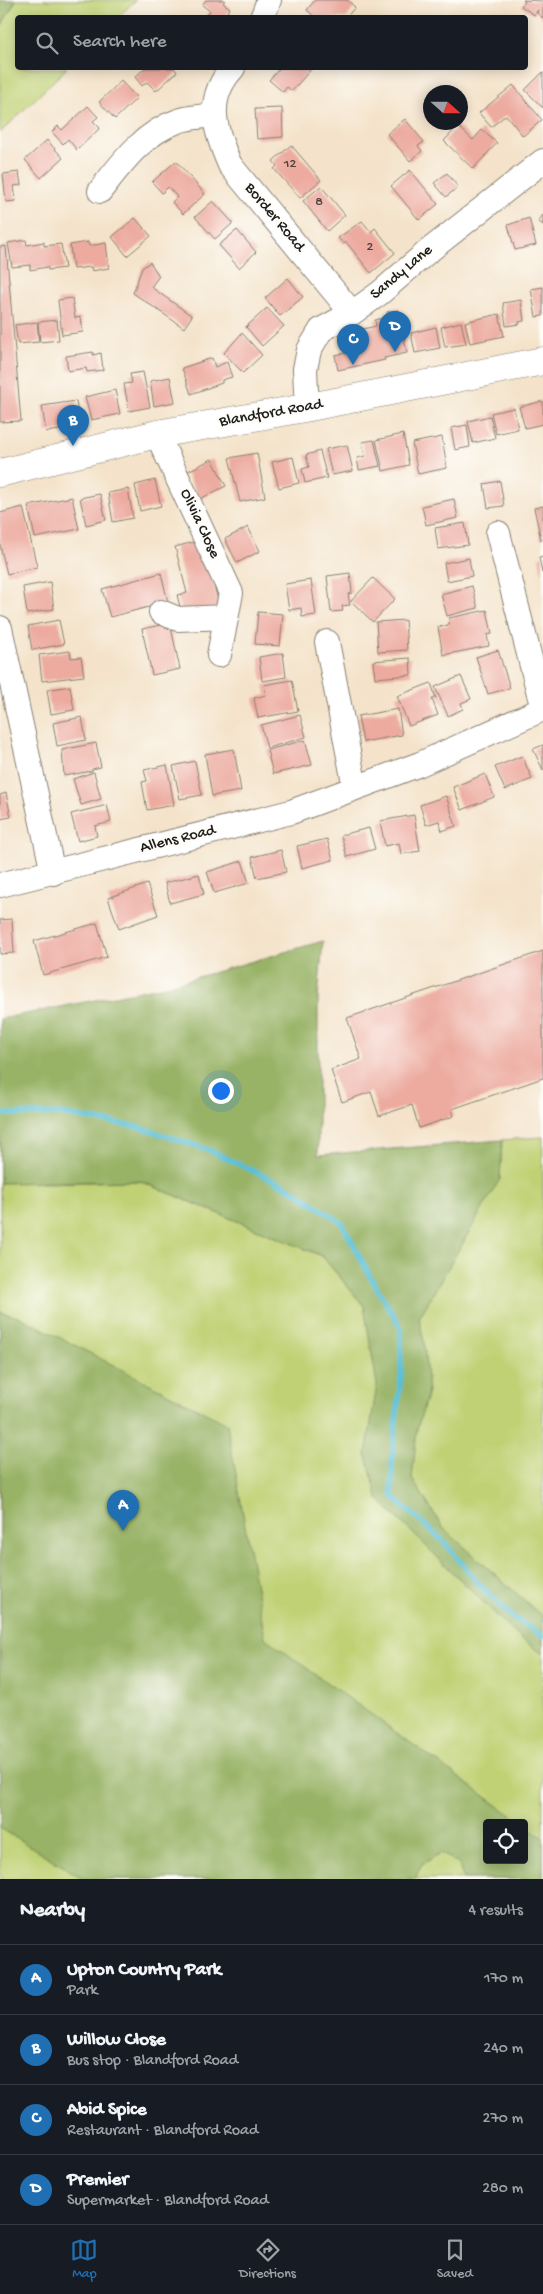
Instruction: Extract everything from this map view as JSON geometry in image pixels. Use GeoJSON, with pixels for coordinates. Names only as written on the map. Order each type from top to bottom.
{"type":"FeatureCollection","features":[{"type":"Feature","properties":{"kind":"main road","name":"Blandford Road"},"geometry":{"type":"LineString","coordinates":[[0,473],[157,434],[310,407],[543,361]]}},
{"type":"Feature","properties":{"kind":"street"},"geometry":{"type":"LineString","coordinates":[[263,15],[268,0]]}},
{"type":"Feature","properties":{"kind":"street","name":"Border Road"},"geometry":{"type":"LineString","coordinates":[[231,70],[226,74],[217,94],[213,115],[222,148],[230,165],[352,313]]}},
{"type":"Feature","properties":{"kind":"street"},"geometry":{"type":"LineString","coordinates":[[100,191],[132,150],[158,131],[178,121],[213,115]]}},
{"type":"Feature","properties":{"kind":"street","name":"Sandy Lane"},"geometry":{"type":"LineString","coordinates":[[310,407],[306,390],[305,369],[309,350],[321,330],[352,313],[380,293],[426,253],[543,160]]}},
{"type":"Feature","properties":{"kind":"street","name":"Olivia Close"},"geometry":{"type":"LineString","coordinates":[[157,434],[231,593],[219,655]]}},
{"type":"Feature","properties":{"kind":"street","name":"Allens Road"},"geometry":{"type":"LineString","coordinates":[[0,884],[53,873],[291,812],[420,764],[543,709],[498,532]]}},
{"type":"Feature","properties":{"kind":"street"},"geometry":{"type":"LineString","coordinates":[[161,612],[178,618],[226,617]]}},
{"type":"Feature","properties":{"kind":"street"},"geometry":{"type":"LineString","coordinates":[[0,628],[53,873]]}},
{"type":"Feature","properties":{"kind":"street"},"geometry":{"type":"LineString","coordinates":[[327,642],[354,788]]}},
{"type":"Feature","properties":{"kind":"green space"},"geometry":{"type":"Polygon","coordinates":[[[0,0],[16,0],[0,28],[0,0]]]}},
{"type":"Feature","properties":{"kind":"green space"},"geometry":{"type":"Polygon","coordinates":[[[16,0],[136,0],[120,15],[15,15],[15,70],[65,70],[0,133],[0,28],[16,0]]]}},
{"type":"Feature","properties":{"kind":"green space"},"geometry":{"type":"Polygon","coordinates":[[[323,941],[318,997],[318,1155],[502,1140],[500,1179],[419,1318],[424,1342],[428,1392],[417,1429],[412,1479],[443,1528],[543,1617],[543,1654],[520,1638],[378,1499],[366,1454],[377,1385],[364,1306],[322,1256],[140,1181],[0,1183],[0,1019],[170,985],[323,941]]]}},
{"type":"Feature","properties":{"kind":"green space"},"geometry":{"type":"Polygon","coordinates":[[[0,1124],[42,1183],[140,1181],[322,1256],[364,1306],[500,1179],[502,1140],[543,1137],[543,1879],[0,1879],[0,1124]]]}},
{"type":"Feature","properties":{"kind":"green space"},"geometry":{"type":"Polygon","coordinates":[[[0,1312],[22,1318],[227,1424],[265,1638],[516,1819],[483,1819],[483,1864],[528,1864],[528,1827],[543,1838],[543,1879],[463,1879],[459,1864],[441,1853],[421,1865],[415,1879],[84,1879],[0,1828],[0,1312]]]}},
{"type":"Feature","properties":{"kind":"building"},"geometry":{"type":"Polygon","coordinates":[[[206,0],[225,0],[223,3],[230,8],[225,15],[207,15],[210,11],[202,5],[206,0]]]}},
{"type":"Feature","properties":{"kind":"building"},"geometry":{"type":"Polygon","coordinates":[[[315,0],[347,0],[355,7],[348,15],[313,15],[307,10],[315,0]]]}},
{"type":"Feature","properties":{"kind":"building"},"geometry":{"type":"Polygon","coordinates":[[[523,0],[543,1],[543,18],[537,13],[538,10],[534,15],[521,6],[525,2],[523,0]]]}},
{"type":"Feature","properties":{"kind":"building"},"geometry":{"type":"Polygon","coordinates":[[[143,70],[176,70],[177,72],[156,91],[147,82],[142,86],[135,77],[143,70]]]}},
{"type":"Feature","properties":{"kind":"building"},"geometry":{"type":"Polygon","coordinates":[[[278,70],[310,70],[292,91],[287,87],[283,92],[269,80],[278,70]]]}},
{"type":"Feature","properties":{"kind":"building"},"geometry":{"type":"Polygon","coordinates":[[[543,72],[543,108],[525,90],[543,72]]]}},
{"type":"Feature","properties":{"kind":"building"},"geometry":{"type":"Polygon","coordinates":[[[121,81],[137,98],[115,119],[99,102],[121,81]]]}},
{"type":"Feature","properties":{"kind":"building"},"geometry":{"type":"Polygon","coordinates":[[[513,85],[542,120],[523,136],[506,115],[491,127],[479,113],[513,85]]]}},
{"type":"Feature","properties":{"kind":"building"},"geometry":{"type":"Polygon","coordinates":[[[88,106],[98,117],[93,121],[100,128],[77,150],[68,139],[63,144],[52,132],[58,126],[62,130],[88,106]]]}},
{"type":"Feature","properties":{"kind":"building"},"geometry":{"type":"Polygon","coordinates":[[[282,108],[283,137],[257,139],[255,109],[282,108]]]}},
{"type":"Feature","properties":{"kind":"building"},"geometry":{"type":"Polygon","coordinates":[[[405,119],[424,142],[418,146],[422,151],[410,161],[387,134],[405,119]]]}},
{"type":"Feature","properties":{"kind":"building"},"geometry":{"type":"Polygon","coordinates":[[[454,130],[462,130],[473,140],[482,130],[497,143],[473,169],[444,141],[454,130]]]}},
{"type":"Feature","properties":{"kind":"building"},"geometry":{"type":"Polygon","coordinates":[[[47,140],[63,158],[41,178],[25,160],[47,140]]]}},
{"type":"Feature","properties":{"kind":"building"},"geometry":{"type":"Polygon","coordinates":[[[291,145],[321,180],[300,198],[274,169],[277,166],[273,161],[291,145]]]}},
{"type":"Feature","properties":{"kind":"building"},"geometry":{"type":"Polygon","coordinates":[[[176,161],[205,194],[183,214],[172,202],[177,197],[168,187],[162,193],[152,182],[176,161]]]}},
{"type":"Feature","properties":{"kind":"building"},"geometry":{"type":"Polygon","coordinates":[[[410,170],[438,204],[419,220],[391,186],[410,170]]]}},
{"type":"Feature","properties":{"kind":"building"},"geometry":{"type":"Polygon","coordinates":[[[19,172],[21,185],[14,186],[16,201],[6,202],[3,174],[19,172]]]}},
{"type":"Feature","properties":{"kind":"building"},"geometry":{"type":"Polygon","coordinates":[[[447,173],[458,187],[446,197],[434,183],[447,173]]]}},
{"type":"Feature","properties":{"kind":"building"},"geometry":{"type":"Polygon","coordinates":[[[321,186],[345,215],[327,231],[303,201],[321,186]]]}},
{"type":"Feature","properties":{"kind":"building"},"geometry":{"type":"Polygon","coordinates":[[[213,201],[233,223],[215,239],[195,217],[213,201]]]}},
{"type":"Feature","properties":{"kind":"building"},"geometry":{"type":"Polygon","coordinates":[[[543,215],[543,225],[538,221],[543,215]]]}},
{"type":"Feature","properties":{"kind":"building"},"geometry":{"type":"Polygon","coordinates":[[[135,218],[151,236],[127,256],[112,237],[135,218]]]}},
{"type":"Feature","properties":{"kind":"building"},"geometry":{"type":"Polygon","coordinates":[[[529,218],[536,245],[515,250],[508,225],[529,218]]]}},
{"type":"Feature","properties":{"kind":"building"},"geometry":{"type":"Polygon","coordinates":[[[362,221],[371,232],[375,228],[395,253],[371,273],[346,242],[344,244],[338,238],[362,221]]]}},
{"type":"Feature","properties":{"kind":"building"},"geometry":{"type":"Polygon","coordinates":[[[237,230],[256,252],[239,268],[219,245],[237,230]]]}},
{"type":"Feature","properties":{"kind":"building"},"geometry":{"type":"Polygon","coordinates":[[[26,240],[27,245],[44,242],[44,246],[61,244],[65,268],[48,270],[47,267],[30,270],[30,265],[12,267],[8,243],[26,240]]]}},
{"type":"Feature","properties":{"kind":"building"},"geometry":{"type":"Polygon","coordinates":[[[88,242],[89,246],[106,243],[109,268],[92,271],[91,267],[73,269],[70,245],[88,242]]]}},
{"type":"Feature","properties":{"kind":"building"},"geometry":{"type":"Polygon","coordinates":[[[6,246],[21,421],[0,422],[0,247],[6,246]]]}},
{"type":"Feature","properties":{"kind":"building"},"geometry":{"type":"Polygon","coordinates":[[[150,262],[159,276],[151,287],[192,316],[184,328],[133,293],[142,268],[150,262]]]}},
{"type":"Feature","properties":{"kind":"building"},"geometry":{"type":"Polygon","coordinates":[[[288,278],[303,297],[280,316],[265,298],[288,278]]]}},
{"type":"Feature","properties":{"kind":"building"},"geometry":{"type":"Polygon","coordinates":[[[543,287],[543,316],[536,317],[531,289],[543,287]]]}},
{"type":"Feature","properties":{"kind":"building"},"geometry":{"type":"Polygon","coordinates":[[[72,298],[75,318],[81,317],[83,332],[62,335],[58,300],[72,298]]]}},
{"type":"Feature","properties":{"kind":"building"},"geometry":{"type":"Polygon","coordinates":[[[521,300],[524,321],[519,322],[520,324],[506,326],[503,303],[521,300]]]}},
{"type":"Feature","properties":{"kind":"building"},"geometry":{"type":"Polygon","coordinates":[[[267,308],[284,326],[262,346],[246,327],[267,308]]]}},
{"type":"Feature","properties":{"kind":"building"},"geometry":{"type":"Polygon","coordinates":[[[398,310],[407,353],[384,358],[385,360],[338,370],[335,355],[346,353],[345,350],[362,346],[359,330],[376,326],[375,320],[388,317],[387,312],[398,310]]]}},
{"type":"Feature","properties":{"kind":"building"},"geometry":{"type":"Polygon","coordinates":[[[499,314],[504,336],[470,343],[465,322],[499,314]]]}},
{"type":"Feature","properties":{"kind":"building"},"geometry":{"type":"Polygon","coordinates":[[[57,320],[59,340],[40,342],[38,322],[57,320]]]}},
{"type":"Feature","properties":{"kind":"building"},"geometry":{"type":"Polygon","coordinates":[[[37,322],[39,342],[18,344],[15,325],[37,322]]]}},
{"type":"Feature","properties":{"kind":"building"},"geometry":{"type":"Polygon","coordinates":[[[461,322],[466,344],[445,347],[441,327],[461,322]]]}},
{"type":"Feature","properties":{"kind":"building"},"geometry":{"type":"Polygon","coordinates":[[[436,327],[440,348],[415,353],[411,333],[436,327]]]}},
{"type":"Feature","properties":{"kind":"building"},"geometry":{"type":"Polygon","coordinates":[[[242,333],[262,355],[243,373],[224,353],[242,333]]]}},
{"type":"Feature","properties":{"kind":"building"},"geometry":{"type":"Polygon","coordinates":[[[93,352],[93,355],[101,353],[103,370],[87,372],[86,368],[68,371],[66,356],[93,352]]]}},
{"type":"Feature","properties":{"kind":"building"},"geometry":{"type":"Polygon","coordinates":[[[212,358],[215,367],[227,362],[232,377],[222,380],[222,383],[191,394],[182,368],[212,358]]]}},
{"type":"Feature","properties":{"kind":"building"},"geometry":{"type":"Polygon","coordinates":[[[143,372],[150,407],[129,411],[124,384],[132,383],[130,374],[143,372]]]}},
{"type":"Feature","properties":{"kind":"building"},"geometry":{"type":"Polygon","coordinates":[[[170,377],[175,402],[154,406],[150,381],[170,377]]]}},
{"type":"Feature","properties":{"kind":"building"},"geometry":{"type":"Polygon","coordinates":[[[115,390],[120,414],[91,420],[85,397],[115,390]]]}},
{"type":"Feature","properties":{"kind":"building"},"geometry":{"type":"Polygon","coordinates":[[[76,401],[80,427],[46,432],[42,406],[76,401]]]}},
{"type":"Feature","properties":{"kind":"building"},"geometry":{"type":"Polygon","coordinates":[[[543,401],[543,424],[525,428],[519,407],[543,401]]]}},
{"type":"Feature","properties":{"kind":"building"},"geometry":{"type":"Polygon","coordinates":[[[514,408],[518,429],[496,434],[491,413],[514,408]]]}},
{"type":"Feature","properties":{"kind":"building"},"geometry":{"type":"Polygon","coordinates":[[[490,416],[495,438],[473,443],[468,421],[490,416]]]}},
{"type":"Feature","properties":{"kind":"building"},"geometry":{"type":"Polygon","coordinates":[[[467,425],[470,447],[455,450],[451,428],[467,425]]]}},
{"type":"Feature","properties":{"kind":"building"},"geometry":{"type":"Polygon","coordinates":[[[403,434],[409,465],[383,471],[376,440],[403,434]]]}},
{"type":"Feature","properties":{"kind":"building"},"geometry":{"type":"Polygon","coordinates":[[[442,437],[447,468],[418,474],[412,443],[442,437]]]}},
{"type":"Feature","properties":{"kind":"building"},"geometry":{"type":"Polygon","coordinates":[[[374,440],[380,466],[359,470],[357,458],[365,456],[362,442],[374,440]]]}},
{"type":"Feature","properties":{"kind":"building"},"geometry":{"type":"Polygon","coordinates":[[[347,445],[353,471],[332,475],[326,449],[347,445]]]}},
{"type":"Feature","properties":{"kind":"building"},"geometry":{"type":"Polygon","coordinates":[[[320,451],[327,478],[305,483],[302,469],[309,467],[306,455],[320,451]]]}},
{"type":"Feature","properties":{"kind":"building"},"geometry":{"type":"Polygon","coordinates":[[[257,453],[265,497],[240,502],[229,458],[257,453]]]}},
{"type":"Feature","properties":{"kind":"building"},"geometry":{"type":"Polygon","coordinates":[[[293,457],[299,483],[279,488],[272,462],[293,457]]]}},
{"type":"Feature","properties":{"kind":"building"},"geometry":{"type":"Polygon","coordinates":[[[212,459],[226,486],[200,499],[186,472],[212,459]]]}},
{"type":"Feature","properties":{"kind":"building"},"geometry":{"type":"Polygon","coordinates":[[[155,480],[161,506],[140,511],[135,485],[155,480]]]}},
{"type":"Feature","properties":{"kind":"building"},"geometry":{"type":"Polygon","coordinates":[[[500,481],[504,506],[488,508],[484,484],[500,481]]]}},
{"type":"Feature","properties":{"kind":"building"},"geometry":{"type":"Polygon","coordinates":[[[128,489],[133,518],[113,522],[108,493],[128,489]]]}},
{"type":"Feature","properties":{"kind":"building"},"geometry":{"type":"Polygon","coordinates":[[[100,494],[106,520],[86,525],[80,498],[100,494]]]}},
{"type":"Feature","properties":{"kind":"building"},"geometry":{"type":"Polygon","coordinates":[[[72,497],[79,529],[35,538],[28,506],[72,497]]]}},
{"type":"Feature","properties":{"kind":"building"},"geometry":{"type":"Polygon","coordinates":[[[454,499],[458,518],[426,525],[422,506],[454,499]]]}},
{"type":"Feature","properties":{"kind":"building"},"geometry":{"type":"Polygon","coordinates":[[[543,506],[543,539],[541,540],[534,508],[543,506]]]}},
{"type":"Feature","properties":{"kind":"building"},"geometry":{"type":"Polygon","coordinates":[[[23,507],[37,567],[7,574],[0,545],[0,513],[23,507]]]}},
{"type":"Feature","properties":{"kind":"building"},"geometry":{"type":"Polygon","coordinates":[[[465,523],[468,545],[438,549],[435,528],[465,523]]]}},
{"type":"Feature","properties":{"kind":"building"},"geometry":{"type":"Polygon","coordinates":[[[248,527],[260,551],[237,563],[225,539],[248,527]]]}},
{"type":"Feature","properties":{"kind":"building"},"geometry":{"type":"Polygon","coordinates":[[[201,540],[220,607],[183,618],[177,595],[187,593],[175,547],[201,540]]]}},
{"type":"Feature","properties":{"kind":"building"},"geometry":{"type":"Polygon","coordinates":[[[543,556],[543,573],[542,573],[539,557],[543,556]]]}},
{"type":"Feature","properties":{"kind":"building"},"geometry":{"type":"Polygon","coordinates":[[[469,558],[472,576],[447,581],[444,563],[469,558]]]}},
{"type":"Feature","properties":{"kind":"building"},"geometry":{"type":"Polygon","coordinates":[[[161,573],[168,602],[110,617],[102,589],[161,573]]]}},
{"type":"Feature","properties":{"kind":"building"},"geometry":{"type":"Polygon","coordinates":[[[350,573],[352,593],[348,594],[350,605],[342,606],[343,611],[331,612],[327,576],[350,573]]]}},
{"type":"Feature","properties":{"kind":"building"},"geometry":{"type":"Polygon","coordinates":[[[373,578],[395,599],[373,622],[351,601],[373,578]]]}},
{"type":"Feature","properties":{"kind":"building"},"geometry":{"type":"Polygon","coordinates":[[[311,580],[316,615],[302,617],[301,608],[289,610],[285,584],[311,580]]]}},
{"type":"Feature","properties":{"kind":"building"},"geometry":{"type":"Polygon","coordinates":[[[50,582],[54,609],[27,614],[23,587],[50,582]]]}},
{"type":"Feature","properties":{"kind":"building"},"geometry":{"type":"Polygon","coordinates":[[[472,586],[478,608],[447,616],[441,594],[472,586]]]}},
{"type":"Feature","properties":{"kind":"building"},"geometry":{"type":"Polygon","coordinates":[[[487,610],[492,634],[487,635],[489,646],[443,655],[438,627],[448,625],[449,618],[487,610]]]}},
{"type":"Feature","properties":{"kind":"building"},"geometry":{"type":"Polygon","coordinates":[[[258,612],[283,614],[280,646],[255,644],[258,612]]]}},
{"type":"Feature","properties":{"kind":"building"},"geometry":{"type":"Polygon","coordinates":[[[59,620],[64,644],[32,650],[28,626],[59,620]]]}},
{"type":"Feature","properties":{"kind":"building"},"geometry":{"type":"Polygon","coordinates":[[[405,620],[407,650],[378,652],[376,622],[405,620]]]}},
{"type":"Feature","properties":{"kind":"building"},"geometry":{"type":"Polygon","coordinates":[[[170,623],[180,669],[152,675],[142,629],[170,623]]]}},
{"type":"Feature","properties":{"kind":"building"},"geometry":{"type":"Polygon","coordinates":[[[498,650],[510,688],[488,694],[476,657],[498,650]]]}},
{"type":"Feature","properties":{"kind":"building"},"geometry":{"type":"Polygon","coordinates":[[[70,651],[71,658],[81,657],[84,676],[42,681],[39,655],[70,651]]]}},
{"type":"Feature","properties":{"kind":"building"},"geometry":{"type":"Polygon","coordinates":[[[283,653],[286,677],[262,681],[259,657],[283,653]]]}},
{"type":"Feature","properties":{"kind":"building"},"geometry":{"type":"Polygon","coordinates":[[[410,658],[411,675],[375,678],[373,661],[410,658]]]}},
{"type":"Feature","properties":{"kind":"building"},"geometry":{"type":"Polygon","coordinates":[[[461,676],[471,699],[461,703],[463,709],[448,716],[435,687],[461,676]]]}},
{"type":"Feature","properties":{"kind":"building"},"geometry":{"type":"Polygon","coordinates":[[[292,680],[298,711],[258,718],[254,698],[266,695],[264,685],[292,680]]]}},
{"type":"Feature","properties":{"kind":"building"},"geometry":{"type":"Polygon","coordinates":[[[431,683],[436,698],[432,699],[438,715],[409,726],[397,696],[431,683]]]}},
{"type":"Feature","properties":{"kind":"building"},"geometry":{"type":"Polygon","coordinates":[[[70,686],[74,710],[51,714],[47,690],[70,686]]]}},
{"type":"Feature","properties":{"kind":"building"},"geometry":{"type":"Polygon","coordinates":[[[398,709],[402,735],[363,742],[358,716],[398,709]]]}},
{"type":"Feature","properties":{"kind":"building"},"geometry":{"type":"Polygon","coordinates":[[[300,715],[306,737],[267,748],[261,725],[300,715]]]}},
{"type":"Feature","properties":{"kind":"building"},"geometry":{"type":"Polygon","coordinates":[[[82,717],[86,740],[57,746],[53,723],[82,717]]]}},
{"type":"Feature","properties":{"kind":"building"},"geometry":{"type":"Polygon","coordinates":[[[305,740],[312,765],[273,774],[267,750],[305,740]]]}},
{"type":"Feature","properties":{"kind":"building"},"geometry":{"type":"Polygon","coordinates":[[[96,743],[101,767],[92,769],[92,771],[64,776],[62,750],[96,743]]]}},
{"type":"Feature","properties":{"kind":"building"},"geometry":{"type":"Polygon","coordinates":[[[543,745],[543,770],[533,749],[543,745]]]}},
{"type":"Feature","properties":{"kind":"building"},"geometry":{"type":"Polygon","coordinates":[[[234,749],[241,791],[212,796],[205,754],[234,749]]]}},
{"type":"Feature","properties":{"kind":"building"},"geometry":{"type":"Polygon","coordinates":[[[522,756],[532,779],[505,790],[495,767],[522,756]]]}},
{"type":"Feature","properties":{"kind":"building"},"geometry":{"type":"Polygon","coordinates":[[[195,761],[202,795],[180,799],[173,766],[195,761]]]}},
{"type":"Feature","properties":{"kind":"building"},"geometry":{"type":"Polygon","coordinates":[[[167,765],[174,805],[147,810],[142,782],[147,781],[144,770],[167,765]]]}},
{"type":"Feature","properties":{"kind":"building"},"geometry":{"type":"Polygon","coordinates":[[[94,772],[101,799],[81,805],[73,779],[94,772]]]}},
{"type":"Feature","properties":{"kind":"building"},"geometry":{"type":"Polygon","coordinates":[[[485,774],[494,797],[462,810],[453,787],[485,774]]]}},
{"type":"Feature","properties":{"kind":"building"},"geometry":{"type":"Polygon","coordinates":[[[6,793],[11,817],[0,819],[0,795],[6,793]]]}},
{"type":"Feature","properties":{"kind":"building"},"geometry":{"type":"Polygon","coordinates":[[[446,796],[456,826],[442,831],[439,821],[426,825],[420,805],[446,796]]]}},
{"type":"Feature","properties":{"kind":"building"},"geometry":{"type":"Polygon","coordinates":[[[107,805],[111,822],[95,826],[97,836],[78,841],[71,814],[107,805]]]}},
{"type":"Feature","properties":{"kind":"building"},"geometry":{"type":"Polygon","coordinates":[[[414,815],[420,851],[401,854],[399,843],[385,846],[380,821],[414,815]]]}},
{"type":"Feature","properties":{"kind":"building"},"geometry":{"type":"Polygon","coordinates":[[[369,828],[375,849],[347,857],[341,835],[369,828]]]}},
{"type":"Feature","properties":{"kind":"building"},"geometry":{"type":"Polygon","coordinates":[[[327,839],[333,860],[302,868],[297,846],[327,839]]]}},
{"type":"Feature","properties":{"kind":"building"},"geometry":{"type":"Polygon","coordinates":[[[281,850],[286,872],[257,878],[252,857],[281,850]]]}},
{"type":"Feature","properties":{"kind":"building"},"geometry":{"type":"Polygon","coordinates":[[[242,861],[249,883],[214,893],[207,872],[242,861]]]}},
{"type":"Feature","properties":{"kind":"building"},"geometry":{"type":"Polygon","coordinates":[[[199,874],[204,894],[170,903],[165,883],[199,874]]]}},
{"type":"Feature","properties":{"kind":"building"},"geometry":{"type":"Polygon","coordinates":[[[147,884],[158,915],[119,929],[108,898],[147,884]]]}},
{"type":"Feature","properties":{"kind":"building"},"geometry":{"type":"Polygon","coordinates":[[[12,919],[14,953],[0,954],[0,920],[12,919]]]}},
{"type":"Feature","properties":{"kind":"building"},"geometry":{"type":"Polygon","coordinates":[[[97,923],[107,957],[43,975],[34,941],[97,923]]]}},
{"type":"Feature","properties":{"kind":"building"},"geometry":{"type":"Polygon","coordinates":[[[543,951],[543,1078],[452,1109],[454,1116],[419,1128],[412,1105],[379,1116],[371,1092],[342,1102],[331,1070],[361,1059],[347,1018],[543,951]]]}},
{"type":"Feature","properties":{"kind":"waterway"},"geometry":{"type":"LineString","coordinates":[[0,1114],[61,1114],[139,1127],[209,1150],[290,1188],[342,1223],[371,1278],[401,1328],[401,1376],[392,1460],[392,1496],[442,1540],[481,1586],[511,1616],[543,1636]]}},
{"type":"Feature","properties":{"kind":"place","name":"Premier"},"geometry":{"type":"Point","coordinates":[395,352]}},
{"type":"Feature","properties":{"kind":"place","name":"Abid Spice"},"geometry":{"type":"Point","coordinates":[353,365]}},
{"type":"Feature","properties":{"kind":"place","name":"Willow Close"},"geometry":{"type":"Point","coordinates":[73,446]}},
{"type":"Feature","properties":{"kind":"place","name":"Upton Country Park"},"geometry":{"type":"Point","coordinates":[123,1531]}}]}
